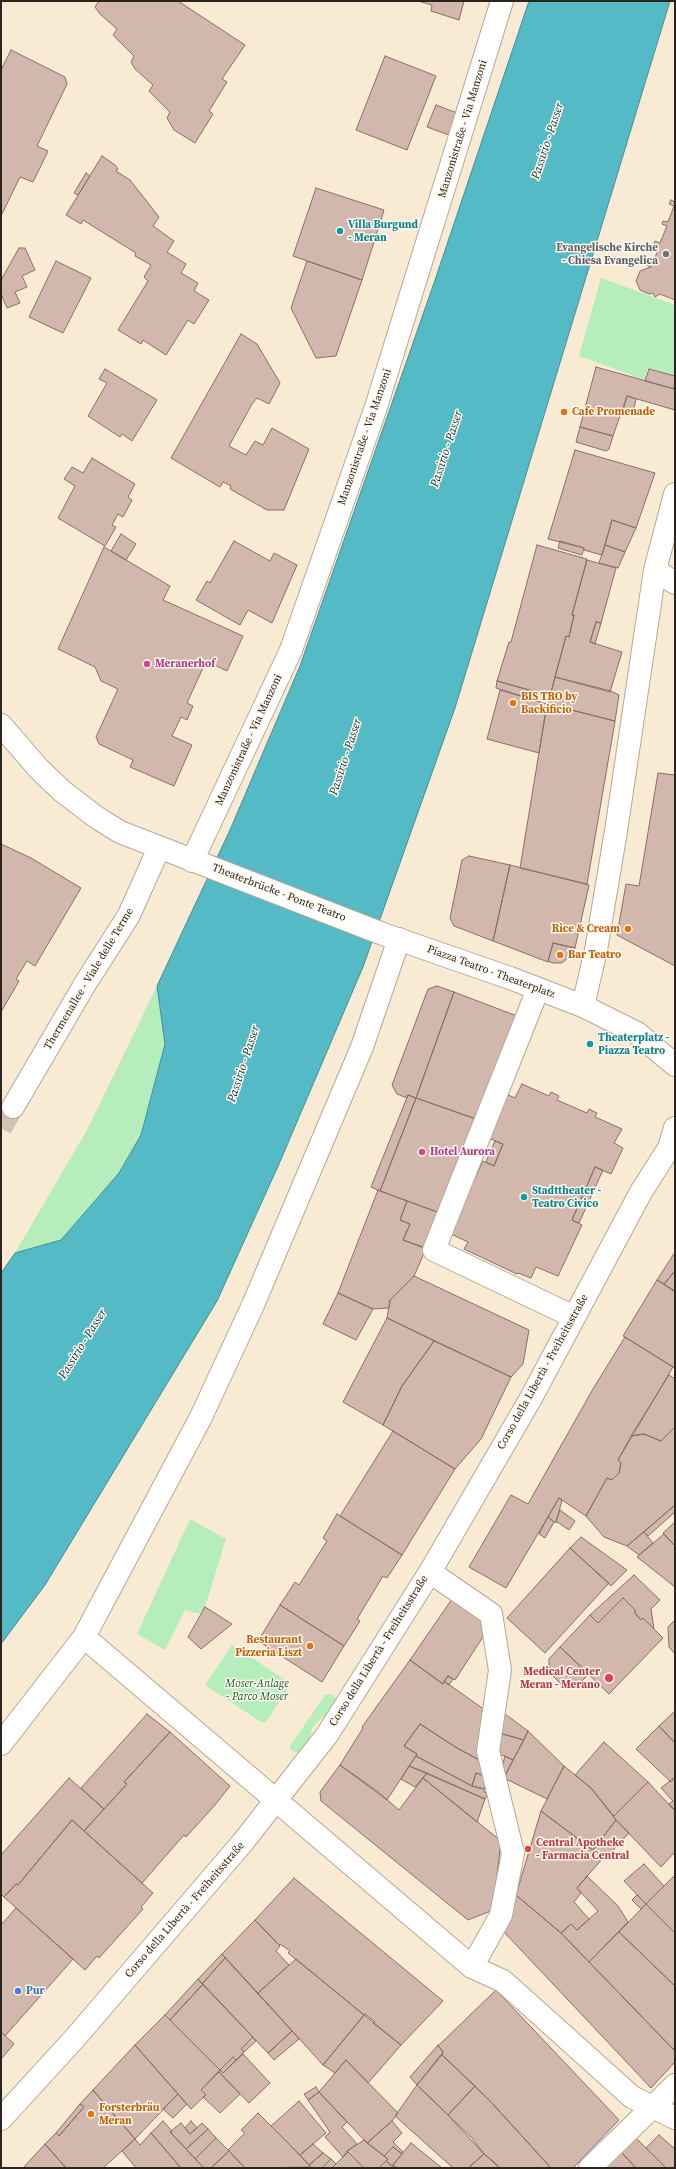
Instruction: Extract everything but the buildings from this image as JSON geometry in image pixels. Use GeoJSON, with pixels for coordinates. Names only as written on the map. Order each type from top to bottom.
{"type":"FeatureCollection","features":[{"type":"Feature","properties":{"kind":"street","name":"Manzonistraße - Via Manzoni"},"geometry":{"type":"LineString","coordinates":[[200,863],[291,650],[376,408],[502,1]]}},
{"type":"Feature","properties":{"kind":"street"},"geometry":{"type":"LineString","coordinates":[[675,494],[655,570],[633,725],[600,929],[583,1006],[614,1020],[637,1033],[675,1065]]}},
{"type":"Feature","properties":{"kind":"street"},"geometry":{"type":"LineString","coordinates":[[655,570],[675,583]]}},
{"type":"Feature","properties":{"kind":"street","name":"Theaterbrücke - Ponte Teatro"},"geometry":{"type":"LineString","coordinates":[[1,725],[39,769],[68,796],[96,817],[120,832],[391,936]]}},
{"type":"Feature","properties":{"kind":"street","name":"Thermenallee - Viale delle Terme"},"geometry":{"type":"LineString","coordinates":[[13,1107],[85,984],[129,915],[159,848]]}},
{"type":"Feature","properties":{"kind":"street"},"geometry":{"type":"LineString","coordinates":[[1,1744],[84,1637],[201,1417],[253,1306],[362,1047],[391,936]]}},
{"type":"Feature","properties":{"kind":"street","name":"Piazza Teatro - Theaterplatz"},"geometry":{"type":"LineString","coordinates":[[391,936],[538,988],[583,1006]]}},
{"type":"Feature","properties":{"kind":"street"},"geometry":{"type":"LineString","coordinates":[[538,988],[434,1250],[574,1317]]}},
{"type":"Feature","properties":{"kind":"street","name":"Corso della Libertà - Freiheitsstraße"},"geometry":{"type":"LineString","coordinates":[[1,2119],[80,2032],[243,1842],[327,1735],[430,1572],[531,1398],[641,1192],[669,1148],[675,1128]]}},
{"type":"Feature","properties":{"kind":"street"},"geometry":{"type":"LineString","coordinates":[[430,1572],[491,1614],[500,1670],[488,1751],[513,1854],[501,1915],[472,1967]]}},
{"type":"Feature","properties":{"kind":"street"},"geometry":{"type":"LineString","coordinates":[[84,1637],[472,1967],[503,1981],[632,2097],[675,2118]]}},
{"type":"Feature","properties":{"kind":"street"},"geometry":{"type":"LineString","coordinates":[[590,2168],[675,2085]]}},
{"type":"Feature","properties":{"kind":"green space"},"geometry":{"type":"Polygon","coordinates":[[[601,278],[675,305],[675,376],[648,368],[645,380],[579,356],[601,278]]]}},
{"type":"Feature","properties":{"kind":"green space"},"geometry":{"type":"Polygon","coordinates":[[[157,986],[165,1044],[141,1135],[119,1173],[61,1240],[15,1253],[87,1130],[157,986]]]}},
{"type":"Feature","properties":{"kind":"green space"},"geometry":{"type":"Polygon","coordinates":[[[190,1519],[226,1539],[205,1607],[201,1614],[185,1610],[165,1650],[137,1634],[190,1519]]]}},
{"type":"Feature","properties":{"kind":"green space","name":"Moser-Anlage - Parco Moser"},"geometry":{"type":"Polygon","coordinates":[[[232,1645],[287,1681],[290,1685],[266,1722],[261,1722],[205,1685],[232,1645]]]}},
{"type":"Feature","properties":{"kind":"green space"},"geometry":{"type":"Polygon","coordinates":[[[330,1694],[335,1697],[336,1702],[332,1710],[317,1722],[312,1729],[308,1744],[302,1752],[298,1753],[291,1750],[290,1746],[325,1695],[330,1694]]]}},
{"type":"Feature","properties":{"kind":"water","name":"Passirio - Passer"},"geometry":{"type":"Polygon","coordinates":[[[529,1],[670,1],[455,708],[363,967],[279,1164],[217,1301],[45,1585],[1,1644],[1,1273],[15,1253],[61,1240],[119,1173],[141,1135],[165,1044],[157,986],[230,830],[300,666],[434,283],[529,1]]]}},
{"type":"Feature","properties":{"kind":"tunnel"},"geometry":{"type":"LineString","coordinates":[[1,1128],[13,1107]]}},
{"type":"Feature","properties":{"kind":"place","name":"Villa Burgund - Meran"},"geometry":{"type":"Point","coordinates":[340,231]}},
{"type":"Feature","properties":{"kind":"place","name":"Evangelische Kirche - Chiesa Evangelica"},"geometry":{"type":"Point","coordinates":[666,254]}},
{"type":"Feature","properties":{"kind":"place","name":"Cafe Promenade"},"geometry":{"type":"Point","coordinates":[564,412]}},
{"type":"Feature","properties":{"kind":"place","name":"Meranerhof"},"geometry":{"type":"Point","coordinates":[147,664]}},
{"type":"Feature","properties":{"kind":"place","name":"BIS TRO by Backificio"},"geometry":{"type":"Point","coordinates":[513,703]}},
{"type":"Feature","properties":{"kind":"place","name":"Rice & Cream"},"geometry":{"type":"Point","coordinates":[628,929]}},
{"type":"Feature","properties":{"kind":"place","name":"Bar Teatro"},"geometry":{"type":"Point","coordinates":[560,955]}},
{"type":"Feature","properties":{"kind":"place","name":"Theaterplatz - Piazza Teatro"},"geometry":{"type":"Point","coordinates":[590,1044]}},
{"type":"Feature","properties":{"kind":"place","name":"Hotel Aurora"},"geometry":{"type":"Point","coordinates":[422,1152]}},
{"type":"Feature","properties":{"kind":"place","name":"Stadttheater - Teatro Civico"},"geometry":{"type":"Point","coordinates":[524,1197]}},
{"type":"Feature","properties":{"kind":"place","name":"Restaurant Pizzeria Liszt"},"geometry":{"type":"Point","coordinates":[310,1646]}},
{"type":"Feature","properties":{"kind":"place","name":"Medical Center Meran - Merano"},"geometry":{"type":"Point","coordinates":[609,1678]}},
{"type":"Feature","properties":{"kind":"place","name":"Central Apotheke - Farmacia Central"},"geometry":{"type":"Point","coordinates":[528,1849]}},
{"type":"Feature","properties":{"kind":"place","name":"Pur"},"geometry":{"type":"Point","coordinates":[18,1991]}},
{"type":"Feature","properties":{"kind":"place","name":"Forsterbräu Meran"},"geometry":{"type":"Point","coordinates":[91,2114]}}]}
